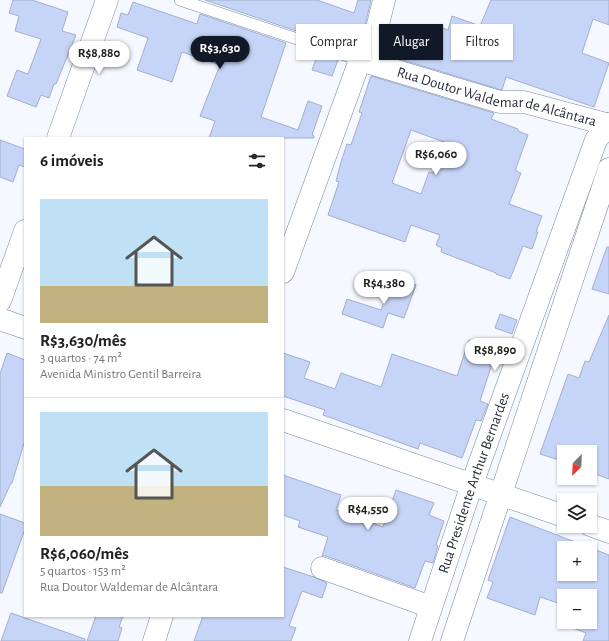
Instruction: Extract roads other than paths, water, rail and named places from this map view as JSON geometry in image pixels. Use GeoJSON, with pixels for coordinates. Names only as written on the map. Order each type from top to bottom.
{"type":"FeatureCollection","features":[{"type":"Feature","properties":{"kind":"street"},"geometry":{"type":"LineString","coordinates":[[58,137],[107,0]]}},
{"type":"Feature","properties":{"kind":"street"},"geometry":{"type":"LineString","coordinates":[[371,50],[384,0]]}},
{"type":"Feature","properties":{"kind":"street"},"geometry":{"type":"LineString","coordinates":[[284,269],[360,60]]}},
{"type":"Feature","properties":{"kind":"street","name":"Rua Doutor Waldemar de Alcântara"},"geometry":{"type":"LineString","coordinates":[[360,60],[500,102],[524,102],[609,125]]}},
{"type":"Feature","properties":{"kind":"street","name":"Rua Presidente Arthur Bernardes"},"geometry":{"type":"LineString","coordinates":[[420,641],[472,484],[596,140],[609,125]]}},
{"type":"Feature","properties":{"kind":"street","name":"Rua Presidente Arthur Bernardes"},"geometry":{"type":"LineString","coordinates":[[452,641],[609,169]]}},
{"type":"Feature","properties":{"kind":"street"},"geometry":{"type":"LineString","coordinates":[[0,301],[24,234]]}},
{"type":"Feature","properties":{"kind":"street"},"geometry":{"type":"LineString","coordinates":[[0,320],[24,328]]}},
{"type":"Feature","properties":{"kind":"street"},"geometry":{"type":"LineString","coordinates":[[284,420],[557,514]]}},
{"type":"Feature","properties":{"kind":"street"},"geometry":{"type":"LineString","coordinates":[[597,528],[609,532]]}},
{"type":"Feature","properties":{"kind":"street"},"geometry":{"type":"LineString","coordinates":[[322,568],[431,607]]}},
{"type":"Feature","properties":{"kind":"street"},"geometry":{"type":"LineString","coordinates":[[154,641],[162,617]]}},
{"type":"Feature","properties":{"kind":"lane","name":"Rua Doutor Waldemar de Alcântara"},"geometry":{"type":"LineString","coordinates":[[180,0],[296,39]]}}]}
